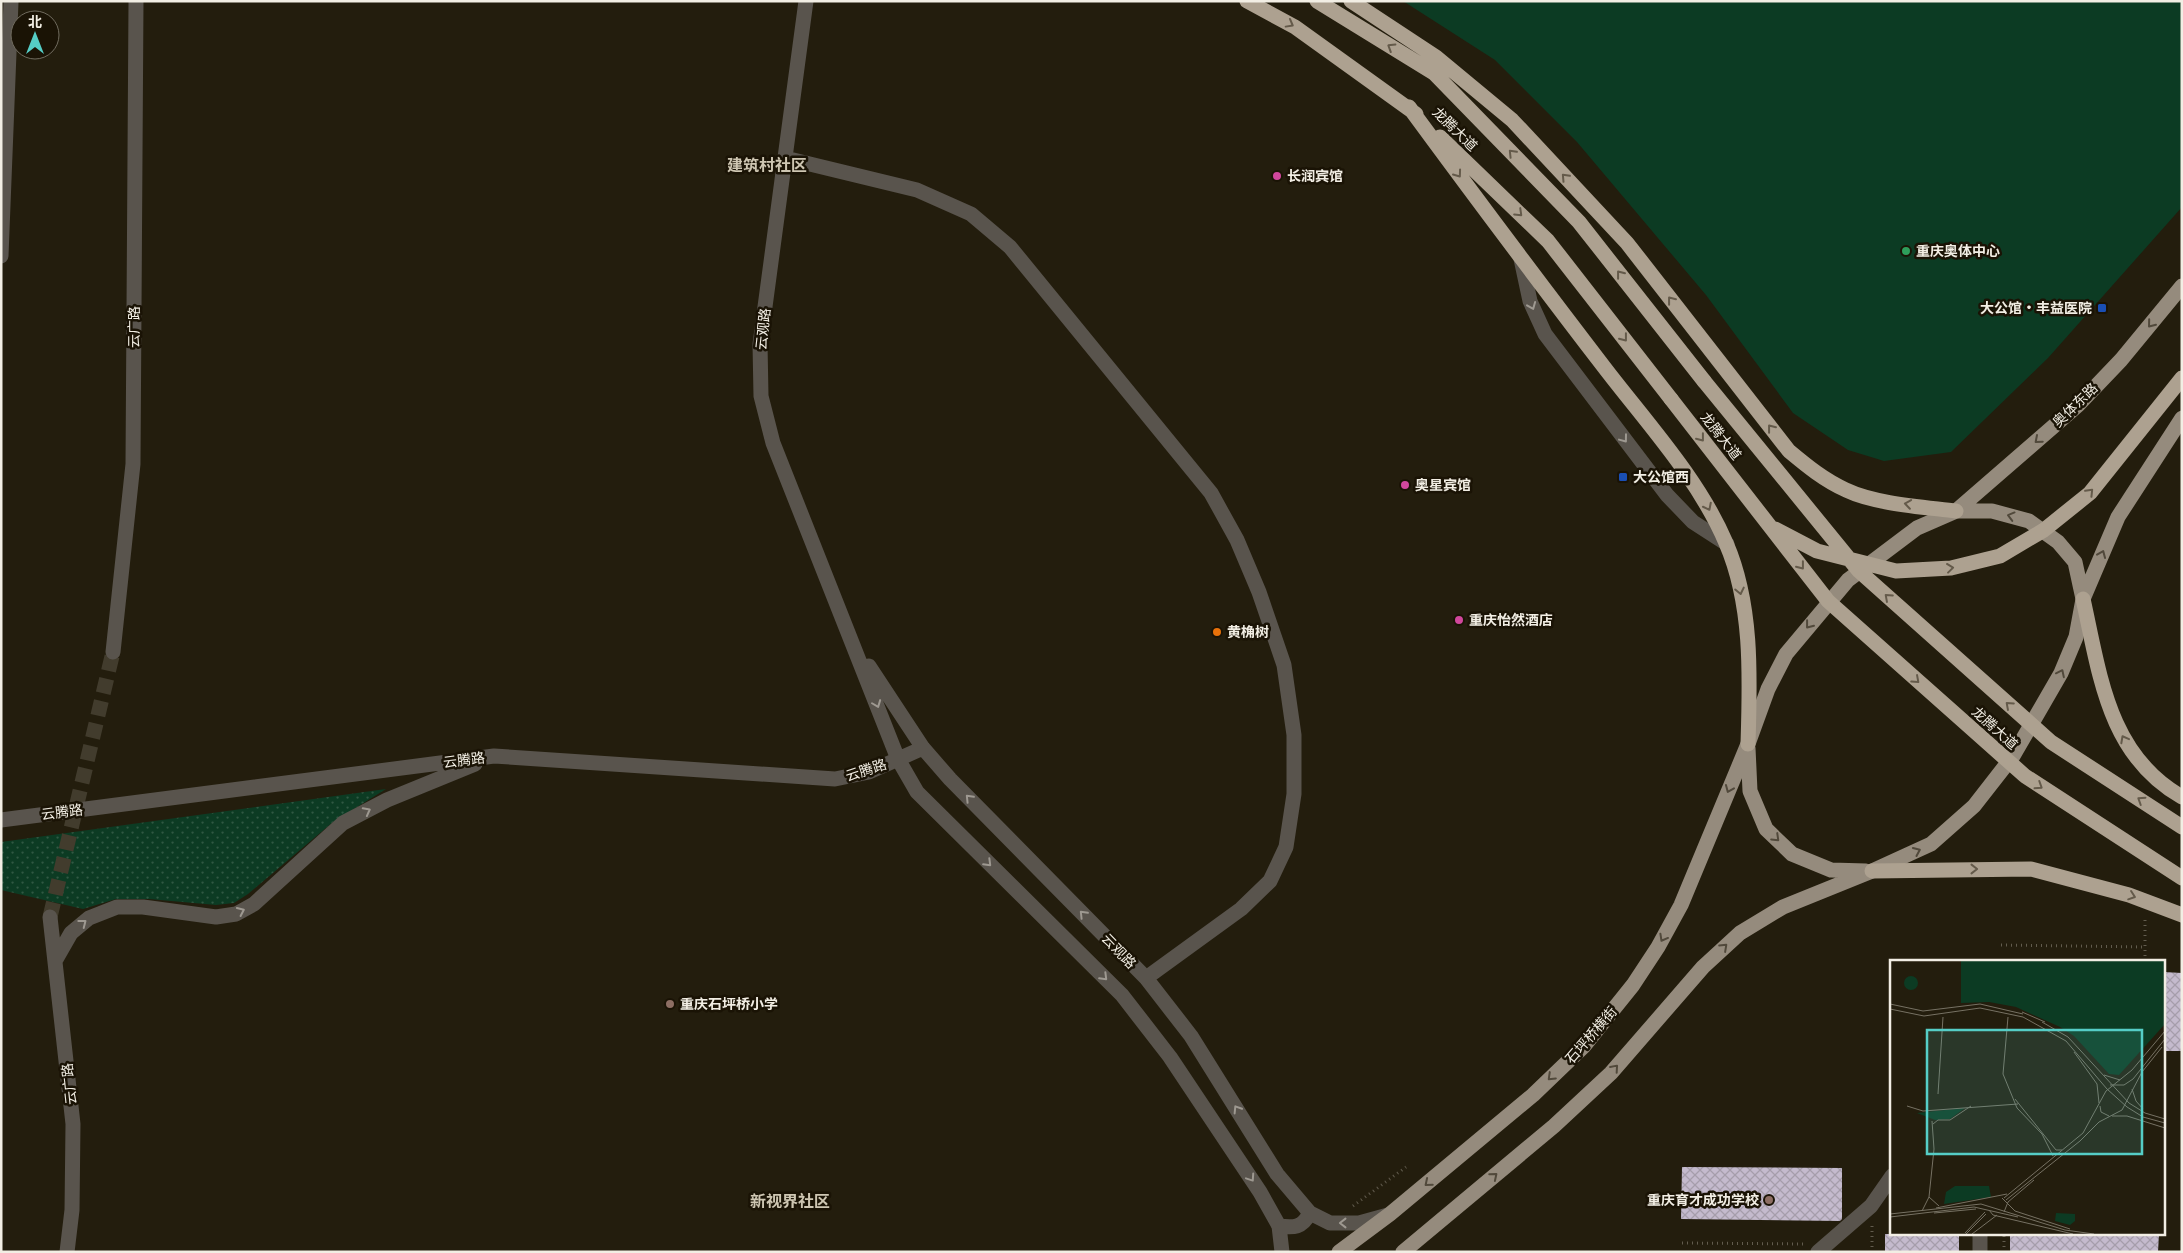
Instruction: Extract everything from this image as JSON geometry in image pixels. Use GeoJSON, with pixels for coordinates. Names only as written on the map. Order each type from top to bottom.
{"type":"FeatureCollection","features":[{"type":"Feature","properties":{"kind":"highway","name":"龙腾大道"},"geometry":{"type":"LineString","coordinates":[[1247,1],[1295,27],[1409,107],[1548,241],[1828,601],[2025,776],[2182,878]]}},
{"type":"Feature","properties":{"kind":"highway","name":"龙腾大道"},"geometry":{"type":"LineString","coordinates":[[1317,1],[1434,74],[1579,222],[1704,381],[1859,571],[2051,742],[2182,827]]}},
{"type":"Feature","properties":{"kind":"highway"},"geometry":{"type":"LineString","coordinates":[[1351,1],[1436,57],[1512,120],[1627,243],[1789,451],[1817,474],[1848,491],[1882,500],[1956,511]]}},
{"type":"Feature","properties":{"kind":"highway"},"geometry":{"type":"LineString","coordinates":[[1409,107],[1521,259],[1703,496],[1727,544],[1741,590],[1750,670],[1748,744]]}},
{"type":"Feature","properties":{"kind":"highway"},"geometry":{"type":"LineString","coordinates":[[1770,526],[1817,551],[1896,571],[1951,568],[2000,556],[2044,530],[2090,493],[2182,378]]}},
{"type":"Feature","properties":{"kind":"highway"},"geometry":{"type":"LineString","coordinates":[[2083,599],[2103,690],[2115,722],[2132,754],[2152,776],[2182,797]]}},
{"type":"Feature","properties":{"kind":"highway"},"geometry":{"type":"LineString","coordinates":[[1872,871],[2031,869],[2129,895],[2182,915]]}},
{"type":"Feature","properties":{"kind":"main road","name":"奥体东路"},"geometry":{"type":"LineString","coordinates":[[1956,511],[2078,405],[2121,360],[2182,286]]}},
{"type":"Feature","properties":{"kind":"main road"},"geometry":{"type":"LineString","coordinates":[[1403,1252],[1554,1126],[1611,1073],[1703,967],[1740,933],[1784,906],[1872,871],[1931,844],[1974,806],[2013,756],[2061,673],[2076,637],[2083,599],[2118,517],[2182,418]]}},
{"type":"Feature","properties":{"kind":"main road"},"geometry":{"type":"LineString","coordinates":[[1956,511],[1992,511],[2030,521],[2058,542],[2075,562],[2083,599]]}},
{"type":"Feature","properties":{"kind":"main road","name":"石坪桥横街"},"geometry":{"type":"LineString","coordinates":[[1339,1252],[1390,1214],[1539,1089],[1584,1046],[1633,985],[1658,947],[1681,905],[1748,744],[1768,690],[1786,654],[1848,580],[1917,528],[1956,511]]}},
{"type":"Feature","properties":{"kind":"main road"},"geometry":{"type":"LineString","coordinates":[[1748,744],[1750,791],[1766,829],[1792,854],[1815,864],[1831,870],[1872,871]]}},
{"type":"Feature","properties":{"kind":"street","name":"云广路"},"geometry":{"type":"LineString","coordinates":[[113,652],[133,464],[136,1]]}},
{"type":"Feature","properties":{"kind":"street","name":"云观路"},"geometry":{"type":"LineString","coordinates":[[806,1],[760,344],[761,396],[773,443],[898,759],[917,792],[1122,994],[1170,1057],[1260,1192],[1279,1226],[1282,1252]]}},
{"type":"Feature","properties":{"kind":"street"},"geometry":{"type":"LineString","coordinates":[[1,256],[9,4]]}},
{"type":"Feature","properties":{"kind":"street"},"geometry":{"type":"LineString","coordinates":[[785,158],[917,190],[971,214],[1010,247],[1211,493],[1237,540],[1259,592],[1284,665],[1294,735],[1294,794],[1286,847],[1270,881],[1241,909],[1146,978]]}},
{"type":"Feature","properties":{"kind":"street"},"geometry":{"type":"LineString","coordinates":[[1521,259],[1530,301],[1545,334],[1667,495],[1693,522],[1727,544]]}},
{"type":"Feature","properties":{"kind":"street","name":"云观路"},"geometry":{"type":"LineString","coordinates":[[853,642],[923,748],[957,786],[1146,978],[1191,1036],[1277,1174],[1310,1214],[1330,1223],[1359,1223],[1390,1214]]}},
{"type":"Feature","properties":{"kind":"street","name":"云腾路"},"geometry":{"type":"LineString","coordinates":[[1,820],[494,756],[835,779],[868,772],[923,748]]}},
{"type":"Feature","properties":{"kind":"street"},"geometry":{"type":"LineString","coordinates":[[55,961],[70,933],[89,918],[117,908],[143,908],[216,917],[236,914],[254,904],[343,823],[387,800],[494,756]]}},
{"type":"Feature","properties":{"kind":"street","name":"云广路"},"geometry":{"type":"LineString","coordinates":[[50,917],[73,1124],[72,1210],[67,1252]]}},
{"type":"Feature","properties":{"kind":"street"},"geometry":{"type":"LineString","coordinates":[[1822,1248],[1872,1206],[1890,1179]]}},
{"type":"Feature","properties":{"kind":"street"},"geometry":{"type":"LineString","coordinates":[[1279,1226],[1298,1227],[1306,1222],[1310,1214]]}},
{"type":"Feature","properties":{"kind":"street"},"geometry":{"type":"LineString","coordinates":[[1980,1236],[1980,1252]]}},
{"type":"Feature","properties":{"kind":"path"},"geometry":{"type":"LineString","coordinates":[[2144,956],[2145,916]]}},
{"type":"Feature","properties":{"kind":"path"},"geometry":{"type":"LineString","coordinates":[[2001,946],[2144,947]]}},
{"type":"Feature","properties":{"kind":"path"},"geometry":{"type":"LineString","coordinates":[[1351,1208],[1406,1168]]}},
{"type":"Feature","properties":{"kind":"path"},"geometry":{"type":"LineString","coordinates":[[2004,1236],[2004,1252]]}},
{"type":"Feature","properties":{"kind":"path"},"geometry":{"type":"LineString","coordinates":[[1682,1242],[1822,1248]]}},
{"type":"Feature","properties":{"kind":"green space","name":"重庆奥体中心"},"geometry":{"type":"Polygon","coordinates":[[[1403,1],[2182,1],[2182,207],[2048,358],[1951,452],[1884,461],[1848,450],[1793,413],[1706,295],[1577,142],[1495,60],[1403,1]]]}},
{"type":"Feature","properties":{"kind":"green space"},"geometry":{"type":"Polygon","coordinates":[[[386,789],[333,822],[248,894],[234,903],[216,905],[149,899],[116,899],[83,909],[1,890],[1,842],[386,789]]]}},
{"type":"Feature","properties":{"kind":"building"},"geometry":{"type":"Polygon","coordinates":[[[2166,972],[2182,973],[2182,1051],[2166,1051],[2166,972]]]}},
{"type":"Feature","properties":{"kind":"building"},"geometry":{"type":"Polygon","coordinates":[[[1682,1167],[1842,1168],[1842,1219],[1840,1221],[1681,1219],[1682,1167]]]}},
{"type":"Feature","properties":{"kind":"building"},"geometry":{"type":"Polygon","coordinates":[[[1885,1234],[1890,1234],[1890,1236],[1959,1236],[1959,1252],[1885,1252],[1885,1234]]]}},
{"type":"Feature","properties":{"kind":"building"},"geometry":{"type":"Polygon","coordinates":[[[2010,1236],[2159,1236],[2158,1252],[2010,1252],[2010,1236]]]}},
{"type":"Feature","properties":{"kind":"tunnel"},"geometry":{"type":"LineString","coordinates":[[50,917],[113,652]]}},
{"type":"Feature","properties":{"kind":"place","name":"长润宾馆"},"geometry":{"type":"Point","coordinates":[1277,176]}},
{"type":"Feature","properties":{"kind":"place","name":"重庆奥体中心"},"geometry":{"type":"Point","coordinates":[1906,251]}},
{"type":"Feature","properties":{"kind":"place","name":"大公馆‧丰益医院"},"geometry":{"type":"Point","coordinates":[2102,308]}},
{"type":"Feature","properties":{"kind":"place","name":"大公馆西"},"geometry":{"type":"Point","coordinates":[1623,477]}},
{"type":"Feature","properties":{"kind":"place","name":"奥星宾馆"},"geometry":{"type":"Point","coordinates":[1405,485]}},
{"type":"Feature","properties":{"kind":"place","name":"重庆怡然酒店"},"geometry":{"type":"Point","coordinates":[1459,620]}},
{"type":"Feature","properties":{"kind":"place","name":"黄桷树"},"geometry":{"type":"Point","coordinates":[1217,632]}},
{"type":"Feature","properties":{"kind":"place","name":"重庆石坪桥小学"},"geometry":{"type":"Point","coordinates":[670,1004]}},
{"type":"Feature","properties":{"kind":"place","name":"重庆育才成功学校"},"geometry":{"type":"Point","coordinates":[1769,1200]}},
{"type":"Feature","properties":{"kind":"district","name":"建筑村社区"},"geometry":{"type":"Point","coordinates":[767,165]}},
{"type":"Feature","properties":{"kind":"district","name":"新视界社区"},"geometry":{"type":"Point","coordinates":[790,1201]}}]}
